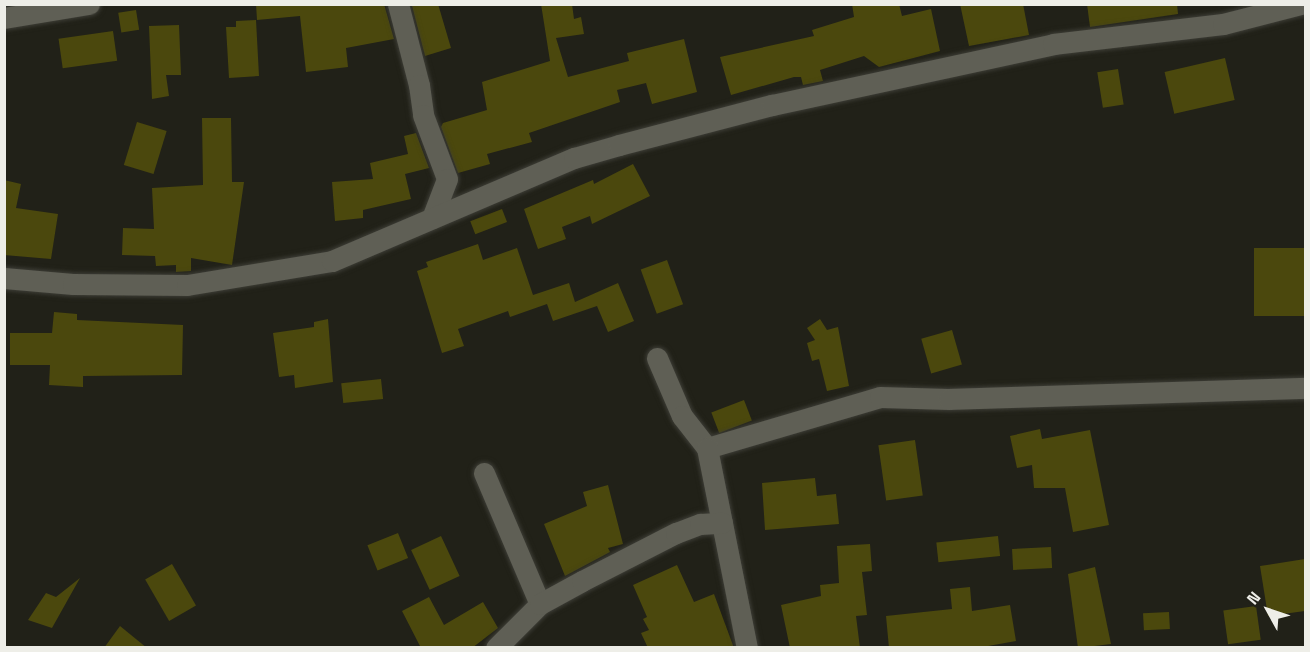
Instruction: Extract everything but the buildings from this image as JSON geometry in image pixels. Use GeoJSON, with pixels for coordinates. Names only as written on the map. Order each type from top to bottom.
{"type":"FeatureCollection","features":[{"type":"Feature","properties":{"kind":"street"},"geometry":{"type":"LineString","coordinates":[[4,18],[89,4]]}},
{"type":"Feature","properties":{"kind":"street"},"geometry":{"type":"LineString","coordinates":[[398,4],[419,85],[423,115],[447,179],[432,218]]}},
{"type":"Feature","properties":{"kind":"street"},"geometry":{"type":"LineString","coordinates":[[4,278],[73,284],[187,285],[332,261],[574,158],[772,105],[1053,44],[1223,24],[1301,4]]}},
{"type":"Feature","properties":{"kind":"street"},"geometry":{"type":"LineString","coordinates":[[657,358],[682,416],[707,448],[747,648]]}},
{"type":"Feature","properties":{"kind":"street"},"geometry":{"type":"LineString","coordinates":[[707,448],[742,435],[880,397],[949,399],[1305,388]]}},
{"type":"Feature","properties":{"kind":"street"},"geometry":{"type":"LineString","coordinates":[[484,473],[540,604]]}},
{"type":"Feature","properties":{"kind":"street"},"geometry":{"type":"LineString","coordinates":[[496,648],[540,604],[676,532],[700,524],[722,523]]}}]}
